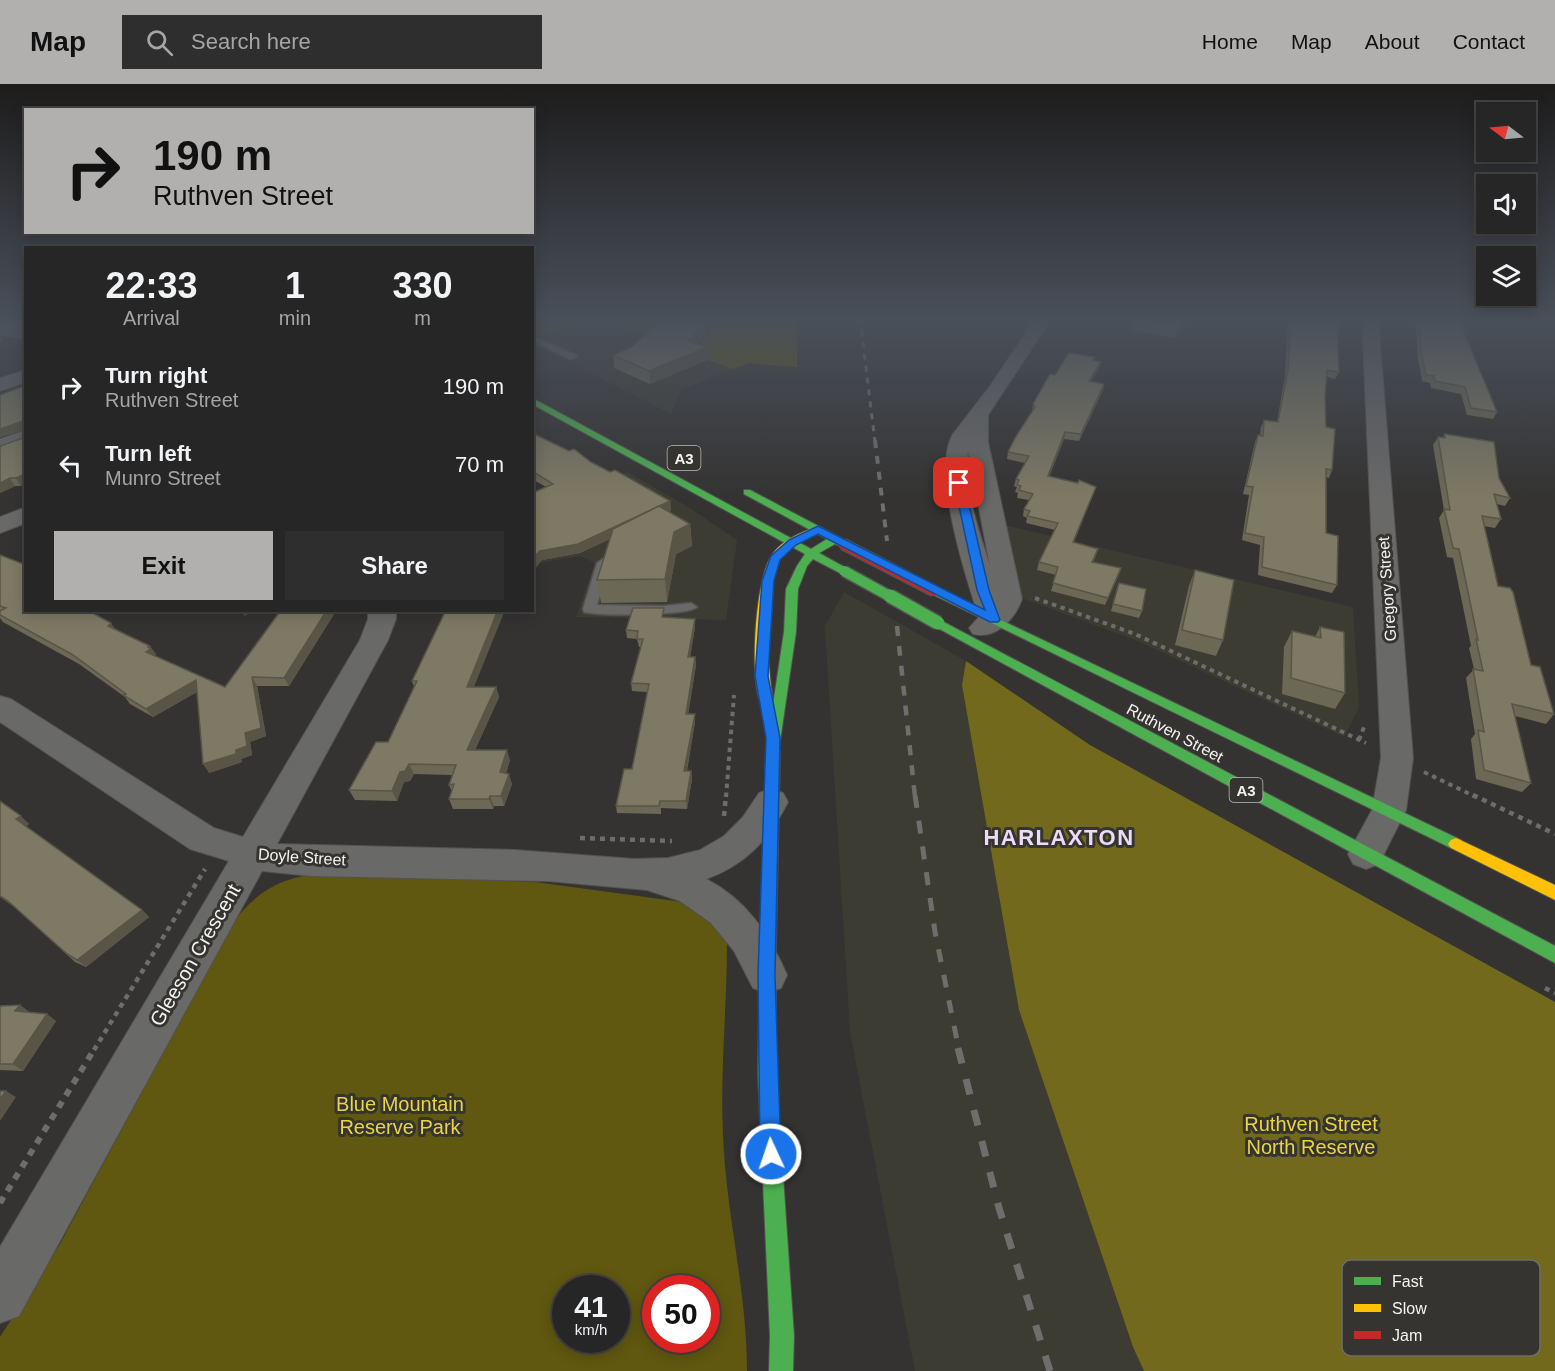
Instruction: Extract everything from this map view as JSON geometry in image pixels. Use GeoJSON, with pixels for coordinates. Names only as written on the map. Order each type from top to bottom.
{"type":"FeatureCollection","features":[{"type":"Feature","properties":{"kind":"main road","name":"A3"},"geometry":{"type":"LineString","coordinates":[[534,401],[812,553]]}},
{"type":"Feature","properties":{"kind":"main road","name":"Ruthven Street"},"geometry":{"type":"LineString","coordinates":[[733,485],[934,591],[1389,810],[1555,893]]}},
{"type":"Feature","properties":{"kind":"main road"},"geometry":{"type":"LineString","coordinates":[[773,738],[762,676],[768,581],[774,560],[793,543],[818,530]]}},
{"type":"Feature","properties":{"kind":"main road"},"geometry":{"type":"LineString","coordinates":[[781,1371],[782,1336],[768,1084],[766,975],[773,738],[790,632],[792,589],[802,566],[812,553],[839,541]]}},
{"type":"Feature","properties":{"kind":"main road","name":"Ruthven Street"},"geometry":{"type":"LineString","coordinates":[[812,553],[1555,956]]}},
{"type":"Feature","properties":{"kind":"main road"},"geometry":{"type":"LineString","coordinates":[[782,1336],[788,1371]]}},
{"type":"Feature","properties":{"kind":"street"},"geometry":{"type":"LineString","coordinates":[[0,385],[18,378]]}},
{"type":"Feature","properties":{"kind":"street"},"geometry":{"type":"LineString","coordinates":[[994,620],[983,590],[956,472],[956,461],[960,441],[1004,378]]}},
{"type":"Feature","properties":{"kind":"street","name":"Gregory Street"},"geometry":{"type":"LineString","coordinates":[[1366,854],[1389,810],[1397,758],[1374,378]]}},
{"type":"Feature","properties":{"kind":"street"},"geometry":{"type":"LineString","coordinates":[[969,639],[994,620],[1008,605],[1008,590],[977,442],[979,416]]}},
{"type":"Feature","properties":{"kind":"street"},"geometry":{"type":"LineString","coordinates":[[0,447],[24,437]]}},
{"type":"Feature","properties":{"kind":"street"},"geometry":{"type":"LineString","coordinates":[[0,526],[24,515]]}},
{"type":"Feature","properties":{"kind":"street","name":"Gleeson Crescent"},"geometry":{"type":"LineString","coordinates":[[0,1297],[236,850],[374,640],[382,619],[382,612]]}},
{"type":"Feature","properties":{"kind":"street","name":"Doyle Street"},"geometry":{"type":"LineString","coordinates":[[0,707],[183,828],[236,850],[307,861],[548,866],[646,874],[686,870],[721,856],[739,845],[753,832],[771,802]]}},
{"type":"Feature","properties":{"kind":"street","name":"Doyle Street"},"geometry":{"type":"LineString","coordinates":[[646,874],[689,887],[725,910],[742,928],[756,951],[766,975]]}},
{"type":"Feature","properties":{"kind":"lane"},"geometry":{"type":"LineString","coordinates":[[608,549],[589,609],[664,610],[691,607]]}},
{"type":"Feature","properties":{"kind":"path"},"geometry":{"type":"LineString","coordinates":[[1008,590],[1076,610],[1135,634],[1555,834]]}},
{"type":"Feature","properties":{"kind":"path"},"geometry":{"type":"LineString","coordinates":[[723,820],[734,691]]}},
{"type":"Feature","properties":{"kind":"path"},"geometry":{"type":"LineString","coordinates":[[0,1203],[236,850]]}},
{"type":"Feature","properties":{"kind":"shaded area"},"geometry":{"type":"Polygon","coordinates":[[[600,378],[711,378],[681,390],[671,414],[600,378]]]}},
{"type":"Feature","properties":{"kind":"shaded area"},"geometry":{"type":"Polygon","coordinates":[[[627,472],[685,505],[737,540],[726,620],[576,617],[595,563],[581,556],[534,564],[534,514],[627,472]]]}},
{"type":"Feature","properties":{"kind":"shaded area"},"geometry":{"type":"Polygon","coordinates":[[[1004,525],[1353,607],[1359,707],[1344,737],[1138,641],[1019,597],[1004,525]]]}},
{"type":"Feature","properties":{"kind":"shaded area"},"geometry":{"type":"Polygon","coordinates":[[[844,592],[966,661],[962,685],[1019,1010],[1133,1347],[1144,1371],[915,1371],[850,1032],[825,626],[844,592]]]}},
{"type":"Feature","properties":{"kind":"green space","name":"Ruthven Street North Reserve"},"geometry":{"type":"Polygon","coordinates":[[[966,661],[1090,745],[1555,1002],[1555,1371],[1144,1371],[1133,1347],[1019,1010],[962,685],[966,661]]]}},
{"type":"Feature","properties":{"kind":"green space","name":"Blue Mountain Reserve Park"},"geometry":{"type":"Polygon","coordinates":[[[319,874],[535,882],[688,903],[721,928],[727,943],[722,1087],[723,1135],[728,1194],[744,1311],[747,1371],[0,1371],[0,1337],[60,1244],[233,923],[241,912],[260,895],[293,878],[319,874]]]}},
{"type":"Feature","properties":{"kind":"building"},"geometry":{"type":"Polygon","coordinates":[[[1048,378],[1091,378],[1089,381],[1104,384],[1081,434],[1065,432],[1048,476],[1078,483],[1079,480],[1096,487],[1073,542],[1098,549],[1092,562],[1121,568],[1108,598],[1053,583],[1058,567],[1039,562],[1058,523],[1027,516],[1030,511],[1024,509],[1033,494],[1019,490],[1021,486],[1017,485],[1019,480],[1016,479],[1029,456],[1008,452],[1035,407],[1033,404],[1048,378]]]}},
{"type":"Feature","properties":{"kind":"building"},"geometry":{"type":"Polygon","coordinates":[[[1286,378],[1326,378],[1326,427],[1335,429],[1332,470],[1326,469],[1326,533],[1338,536],[1337,585],[1262,567],[1264,537],[1245,533],[1253,487],[1246,486],[1258,435],[1263,436],[1264,420],[1278,422],[1286,378]]]}},
{"type":"Feature","properties":{"kind":"building"},"geometry":{"type":"Polygon","coordinates":[[[1434,378],[1483,378],[1497,412],[1471,408],[1465,387],[1435,381],[1434,378]]]}},
{"type":"Feature","properties":{"kind":"building"},"geometry":{"type":"Polygon","coordinates":[[[24,386],[24,475],[0,483],[0,446],[23,438],[23,421],[0,429],[0,395],[24,386]]]}},
{"type":"Feature","properties":{"kind":"building"},"geometry":{"type":"Polygon","coordinates":[[[534,434],[569,451],[574,449],[591,462],[610,472],[615,470],[670,501],[578,544],[540,551],[534,557],[534,492],[553,484],[534,472],[534,434]]]}},
{"type":"Feature","properties":{"kind":"building"},"geometry":{"type":"Polygon","coordinates":[[[1445,434],[1494,442],[1499,478],[1510,498],[1494,494],[1501,519],[1482,516],[1498,586],[1510,588],[1513,592],[1531,665],[1540,667],[1554,714],[1512,704],[1531,783],[1484,770],[1478,730],[1484,732],[1473,669],[1483,671],[1459,549],[1453,548],[1444,509],[1450,510],[1438,437],[1445,438],[1445,434]]]}},
{"type":"Feature","properties":{"kind":"building"},"geometry":{"type":"Polygon","coordinates":[[[659,506],[690,524],[674,532],[665,579],[597,580],[613,529],[659,506]]]}},
{"type":"Feature","properties":{"kind":"building"},"geometry":{"type":"Polygon","coordinates":[[[0,555],[24,564],[24,612],[91,612],[111,623],[108,626],[150,646],[148,647],[151,649],[146,652],[225,687],[280,612],[326,612],[284,678],[252,677],[261,728],[245,733],[247,746],[236,750],[236,754],[203,764],[196,680],[146,709],[123,695],[126,694],[73,655],[0,615],[0,611],[6,608],[0,606],[0,555]]]}},
{"type":"Feature","properties":{"kind":"building"},"geometry":{"type":"Polygon","coordinates":[[[1195,570],[1234,580],[1223,640],[1182,630],[1195,570]]]}},
{"type":"Feature","properties":{"kind":"building"},"geometry":{"type":"Polygon","coordinates":[[[1119,583],[1146,589],[1142,611],[1113,604],[1119,583]]]}},
{"type":"Feature","properties":{"kind":"building"},"geometry":{"type":"Polygon","coordinates":[[[633,608],[664,608],[662,617],[695,619],[688,657],[695,657],[686,714],[695,714],[684,771],[691,771],[686,801],[660,801],[659,806],[616,806],[624,769],[632,769],[649,684],[631,683],[643,639],[637,639],[638,631],[626,630],[633,608]]]}},
{"type":"Feature","properties":{"kind":"building"},"geometry":{"type":"Polygon","coordinates":[[[445,612],[497,612],[467,687],[496,687],[467,750],[507,750],[500,772],[509,774],[501,796],[490,796],[489,799],[449,799],[454,784],[449,785],[456,765],[409,764],[405,771],[400,772],[392,791],[349,790],[376,742],[388,742],[417,681],[412,681],[445,612]]]}},
{"type":"Feature","properties":{"kind":"building"},"geometry":{"type":"Polygon","coordinates":[[[1320,627],[1344,632],[1345,693],[1291,678],[1292,631],[1321,638],[1320,627]]]}},
{"type":"Feature","properties":{"kind":"building"},"geometry":{"type":"Polygon","coordinates":[[[0,801],[21,816],[16,819],[142,910],[77,960],[67,954],[0,896],[0,801]]]}},
{"type":"Feature","properties":{"kind":"building"},"geometry":{"type":"Polygon","coordinates":[[[20,1005],[15,1011],[47,1014],[13,1064],[0,1064],[0,1006],[20,1005]]]}},
{"type":"Feature","properties":{"kind":"building"},"geometry":{"type":"Polygon","coordinates":[[[0,1091],[6,1091],[0,1099],[0,1091]]]}},
{"type":"Feature","properties":{"kind":"railway"},"geometry":{"type":"LineString","coordinates":[[867,378],[875,442]]}},
{"type":"Feature","properties":{"kind":"railway"},"geometry":{"type":"LineString","coordinates":[[875,440],[887,541]]}},
{"type":"Feature","properties":{"kind":"railway"},"geometry":{"type":"LineString","coordinates":[[897,626],[915,797]]}},
{"type":"Feature","properties":{"kind":"railway"},"geometry":{"type":"LineString","coordinates":[[915,795],[935,932],[959,1050]]}},
{"type":"Feature","properties":{"kind":"railway"},"geometry":{"type":"LineString","coordinates":[[958,1048],[999,1208],[1050,1371]]}},
{"type":"Feature","properties":{"kind":"traffic: fast"},"geometry":{"type":"LineString","coordinates":[[534,401],[844,571]]}},
{"type":"Feature","properties":{"kind":"traffic: fast"},"geometry":{"type":"LineString","coordinates":[[747,492],[843,544]]}},
{"type":"Feature","properties":{"kind":"traffic: fast"},"geometry":{"type":"LineString","coordinates":[[773,751],[790,632],[792,589],[802,566],[812,553],[835,539]]}},
{"type":"Feature","properties":{"kind":"traffic: fast"},"geometry":{"type":"LineString","coordinates":[[844,571],[938,623]]}},
{"type":"Feature","properties":{"kind":"traffic: fast"},"geometry":{"type":"LineString","coordinates":[[934,591],[1456,844]]}},
{"type":"Feature","properties":{"kind":"traffic: fast"},"geometry":{"type":"LineString","coordinates":[[938,623],[1555,955]]}},
{"type":"Feature","properties":{"kind":"traffic: fast"},"geometry":{"type":"LineString","coordinates":[[768,946],[767,1073],[782,1336],[781,1371]]}},
{"type":"Feature","properties":{"kind":"traffic: slow"},"geometry":{"type":"LineString","coordinates":[[766,701],[762,628],[765,588],[769,571],[775,558],[783,549],[818,530]]}},
{"type":"Feature","properties":{"kind":"traffic: slow"},"geometry":{"type":"LineString","coordinates":[[1456,844],[1555,893]]}},
{"type":"Feature","properties":{"kind":"traffic: jam"},"geometry":{"type":"LineString","coordinates":[[843,544],[934,591]]}},
{"type":"Feature","properties":{"kind":"traffic: jam"},"geometry":{"type":"LineString","coordinates":[[768,946],[773,751]]}},
{"type":"Feature","properties":{"kind":"district","name":"HARLAXTON"},"geometry":{"type":"Point","coordinates":[1059,837]}},
{"type":"Feature","properties":{"kind":"route"},"geometry":{"type":"LineString","coordinates":[[771,1154],[766,975],[773,738],[762,676],[768,581],[775,559],[793,543],[818,530],[994,620],[983,590],[959,483]]}}]}
